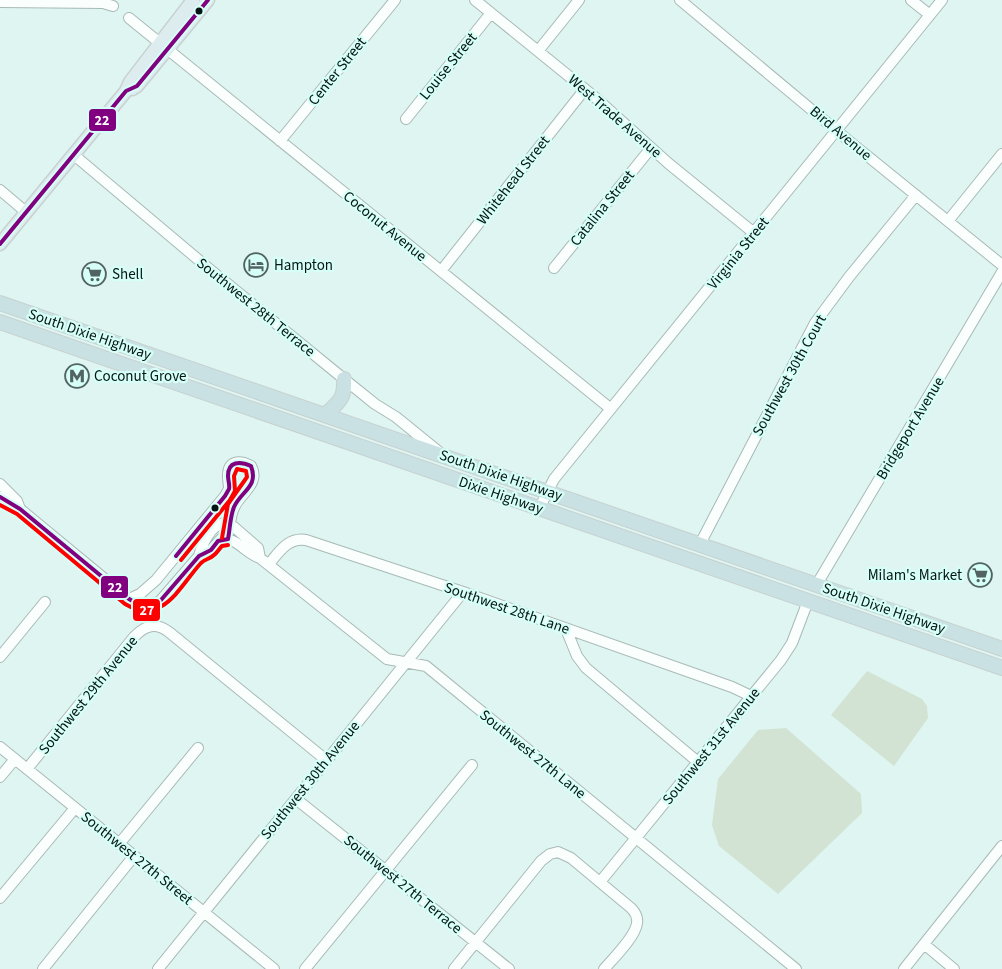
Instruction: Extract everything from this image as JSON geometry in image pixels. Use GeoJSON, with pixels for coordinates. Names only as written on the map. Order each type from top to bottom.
{"type":"FeatureCollection","features":[{"type":"Feature","properties":{"kind":"highway","name":"South Dixie Highway"},"geometry":{"type":"LineString","coordinates":[[0,302],[1002,649]]}},
{"type":"Feature","properties":{"kind":"highway","name":"Dixie Highway"},"geometry":{"type":"LineString","coordinates":[[0,322],[1002,668]]}},
{"type":"Feature","properties":{"kind":"highway"},"geometry":{"type":"LineString","coordinates":[[325,415],[341,400],[344,391],[344,379]]}},
{"type":"Feature","properties":{"kind":"main road"},"geometry":{"type":"LineString","coordinates":[[0,244],[126,91],[137,86],[193,0]]}},
{"type":"Feature","properties":{"kind":"main road"},"geometry":{"type":"LineString","coordinates":[[164,46],[208,0]]}},
{"type":"Feature","properties":{"kind":"street","name":"Center Street"},"geometry":{"type":"LineString","coordinates":[[280,141],[394,0]]}},
{"type":"Feature","properties":{"kind":"street","name":"West Trade Avenue"},"geometry":{"type":"LineString","coordinates":[[475,0],[585,89],[651,148],[754,233]]}},
{"type":"Feature","properties":{"kind":"street"},"geometry":{"type":"LineString","coordinates":[[538,51],[579,0]]}},
{"type":"Feature","properties":{"kind":"street","name":"Bird Avenue"},"geometry":{"type":"LineString","coordinates":[[680,0],[1002,265]]}},
{"type":"Feature","properties":{"kind":"street"},"geometry":{"type":"LineString","coordinates":[[912,0],[930,16]]}},
{"type":"Feature","properties":{"kind":"street","name":"Virginia Street"},"geometry":{"type":"LineString","coordinates":[[539,509],[554,479],[942,0]]}},
{"type":"Feature","properties":{"kind":"street"},"geometry":{"type":"LineString","coordinates":[[0,2],[96,2],[113,6]]}},
{"type":"Feature","properties":{"kind":"street","name":"Louise Street"},"geometry":{"type":"LineString","coordinates":[[406,119],[491,13]]}},
{"type":"Feature","properties":{"kind":"street","name":"Coconut Avenue"},"geometry":{"type":"LineString","coordinates":[[129,18],[611,410]]}},
{"type":"Feature","properties":{"kind":"street","name":"Whitehead Street"},"geometry":{"type":"LineString","coordinates":[[441,272],[585,89]]}},
{"type":"Feature","properties":{"kind":"street","name":"Catalina Street"},"geometry":{"type":"LineString","coordinates":[[554,268],[651,148]]}},
{"type":"Feature","properties":{"kind":"street"},"geometry":{"type":"LineString","coordinates":[[948,221],[1002,154]]}},
{"type":"Feature","properties":{"kind":"street","name":"Southwest 28th Terrace"},"geometry":{"type":"LineString","coordinates":[[74,155],[344,379],[396,417],[441,455]]}},
{"type":"Feature","properties":{"kind":"street"},"geometry":{"type":"LineString","coordinates":[[0,190],[26,212]]}},
{"type":"Feature","properties":{"kind":"street","name":"Southwest 30th Court"},"geometry":{"type":"LineString","coordinates":[[700,544],[815,323],[916,195]]}},
{"type":"Feature","properties":{"kind":"street","name":"Bridgeport Avenue"},"geometry":{"type":"LineString","coordinates":[[817,584],[1002,272]]}},
{"type":"Feature","properties":{"kind":"street"},"geometry":{"type":"LineString","coordinates":[[0,497],[20,509],[129,599],[139,604],[148,605],[162,600],[199,556],[211,550],[218,541],[228,539],[235,505],[252,483],[254,477],[251,466],[240,461],[235,462],[228,473],[229,489],[225,496],[156,580],[140,594],[129,599]]}},
{"type":"Feature","properties":{"kind":"street"},"geometry":{"type":"LineString","coordinates":[[0,484],[18,501],[20,509]]}},
{"type":"Feature","properties":{"kind":"street"},"geometry":{"type":"LineString","coordinates":[[199,556],[202,544],[215,528],[221,523],[230,524]]}},
{"type":"Feature","properties":{"kind":"street","name":"Southwest 27th Lane"},"geometry":{"type":"LineString","coordinates":[[230,524],[258,548],[265,561]]}},
{"type":"Feature","properties":{"kind":"street","name":"Southwest 27th Lane"},"geometry":{"type":"LineString","coordinates":[[228,539],[252,556],[265,561],[387,659],[426,666],[796,969]]}},
{"type":"Feature","properties":{"kind":"street","name":"Southwest 28th Lane"},"geometry":{"type":"LineString","coordinates":[[265,561],[287,543],[296,539],[303,539],[463,592],[732,687],[751,696]]}},
{"type":"Feature","properties":{"kind":"street","name":"Southwest 30th Avenue"},"geometry":{"type":"LineString","coordinates":[[158,969],[463,592]]}},
{"type":"Feature","properties":{"kind":"street","name":"Southwest 31st Avenue"},"geometry":{"type":"LineString","coordinates":[[600,882],[781,660],[789,647],[808,601]]}},
{"type":"Feature","properties":{"kind":"street"},"geometry":{"type":"LineString","coordinates":[[0,657],[44,602]]}},
{"type":"Feature","properties":{"kind":"street","name":"Southwest 29th Avenue"},"geometry":{"type":"LineString","coordinates":[[27,769],[140,631],[152,625],[164,628],[326,760]]}},
{"type":"Feature","properties":{"kind":"street"},"geometry":{"type":"LineString","coordinates":[[566,629],[577,656],[586,668],[698,762]]}},
{"type":"Feature","properties":{"kind":"street","name":"Southwest 27th Street"},"geometry":{"type":"LineString","coordinates":[[0,747],[274,969]]}},
{"type":"Feature","properties":{"kind":"street"},"geometry":{"type":"LineString","coordinates":[[119,844],[198,748]]}},
{"type":"Feature","properties":{"kind":"street"},"geometry":{"type":"LineString","coordinates":[[0,777],[15,759]]}},
{"type":"Feature","properties":{"kind":"street"},"geometry":{"type":"LineString","coordinates":[[305,969],[472,765]]}},
{"type":"Feature","properties":{"kind":"street","name":"Southwest 27th Terrace"},"geometry":{"type":"LineString","coordinates":[[296,799],[509,969]]}},
{"type":"Feature","properties":{"kind":"street"},"geometry":{"type":"LineString","coordinates":[[0,898],[75,808]]}},
{"type":"Feature","properties":{"kind":"street"},"geometry":{"type":"LineString","coordinates":[[904,969],[1002,846]]}},
{"type":"Feature","properties":{"kind":"street"},"geometry":{"type":"LineString","coordinates":[[454,969],[541,861],[554,852],[558,852],[566,854],[636,914],[638,922],[632,935],[604,969]]}},
{"type":"Feature","properties":{"kind":"street"},"geometry":{"type":"LineString","coordinates":[[43,969],[134,856]]}},
{"type":"Feature","properties":{"kind":"street"},"geometry":{"type":"LineString","coordinates":[[924,944],[954,969]]}},
{"type":"Feature","properties":{"kind":"green space"},"geometry":{"type":"Polygon","coordinates":[[[867,671],[922,699],[927,706],[928,718],[894,766],[831,715],[867,671]]]}},
{"type":"Feature","properties":{"kind":"green space"},"geometry":{"type":"Polygon","coordinates":[[[786,728],[861,794],[862,813],[778,894],[719,846],[712,825],[718,779],[758,730],[786,728]]]}},
{"type":"Feature","properties":{"kind":"transit line","name":"22"},"geometry":{"type":"LineString","coordinates":[[0,244],[126,91],[137,86],[208,0]]}},
{"type":"Feature","properties":{"kind":"transit line","name":"22"},"geometry":{"type":"LineString","coordinates":[[176,556],[225,496],[229,489],[228,476],[230,467],[243,463],[251,466],[253,479],[234,507],[228,539]]}},
{"type":"Feature","properties":{"kind":"transit line","name":"27"},"geometry":{"type":"LineString","coordinates":[[181,560],[230,500],[235,491],[234,476],[237,469],[246,471],[247,477],[228,504],[222,538]]}},
{"type":"Feature","properties":{"kind":"transit line","name":"22"},"geometry":{"type":"LineString","coordinates":[[0,497],[20,509],[129,599],[141,604],[149,605],[161,600],[199,556],[211,550],[218,541],[228,539]]}},
{"type":"Feature","properties":{"kind":"transit line","name":"27"},"geometry":{"type":"LineString","coordinates":[[0,505],[17,514],[125,604],[138,610],[150,610],[160,607],[169,601],[201,563],[216,553],[222,546],[228,545]]}},
{"type":"Feature","properties":{"kind":"place","name":"Hampton"},"geometry":{"type":"Point","coordinates":[256,265]}},
{"type":"Feature","properties":{"kind":"place","name":"Shell"},"geometry":{"type":"Point","coordinates":[94,274]}},
{"type":"Feature","properties":{"kind":"place","name":"Coconut Grove"},"geometry":{"type":"Point","coordinates":[77,376]}},
{"type":"Feature","properties":{"kind":"place","name":"Milam's Market"},"geometry":{"type":"Point","coordinates":[980,575]}}]}
